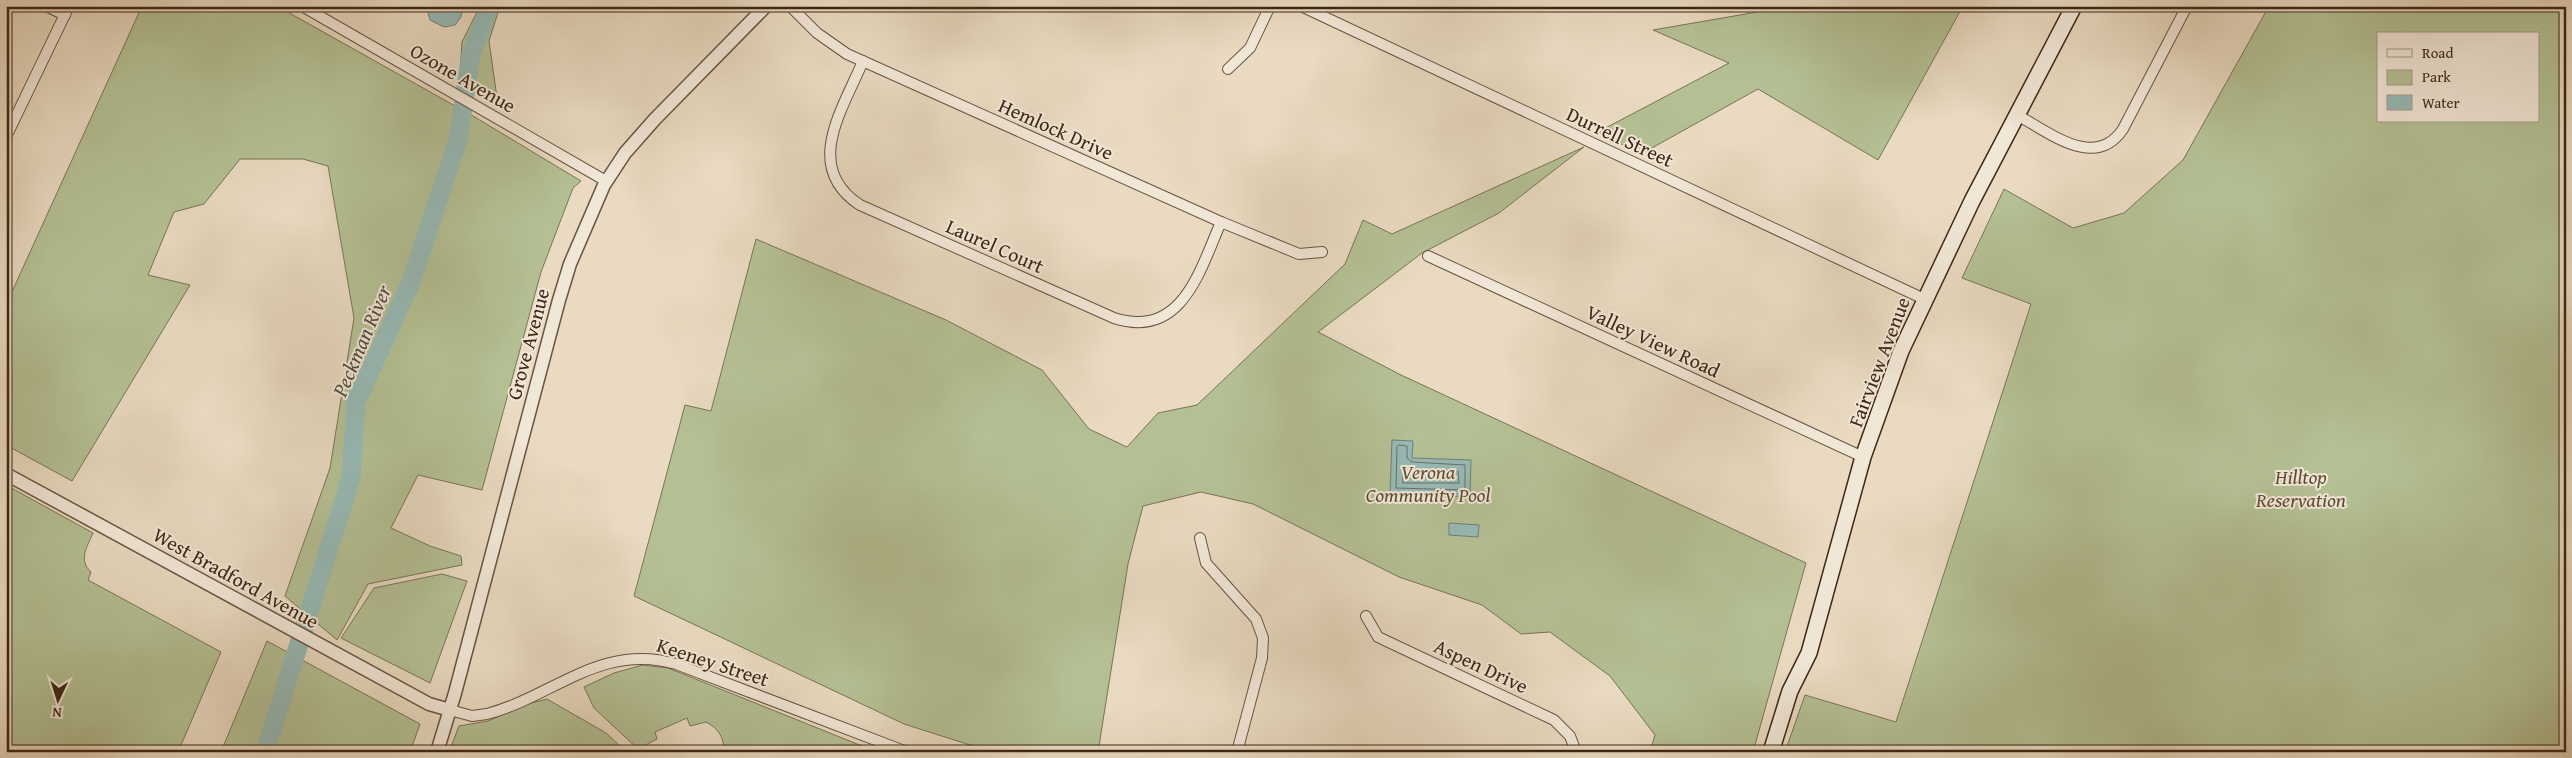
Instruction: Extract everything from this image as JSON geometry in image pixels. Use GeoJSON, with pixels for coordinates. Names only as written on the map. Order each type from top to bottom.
{"type":"FeatureCollection","features":[{"type":"Feature","properties":{"kind":"main road","name":"Fairview Avenue"},"geometry":{"type":"LineString","coordinates":[[1771,752],[1790,691],[1809,653],[1864,457],[1901,350],[1924,300],[2017,115],[2074,6]]}},
{"type":"Feature","properties":{"kind":"street"},"geometry":{"type":"LineString","coordinates":[[6,137],[10,120],[67,11],[46,6]]}},
{"type":"Feature","properties":{"kind":"street","name":"Ozone Avenue"},"geometry":{"type":"LineString","coordinates":[[302,6],[606,181]]}},
{"type":"Feature","properties":{"kind":"street","name":"Grove Avenue"},"geometry":{"type":"LineString","coordinates":[[437,752],[450,710],[559,300],[570,264],[606,181],[625,153],[655,119],[766,6]]}},
{"type":"Feature","properties":{"kind":"street","name":"Hemlock Drive"},"geometry":{"type":"LineString","coordinates":[[790,6],[828,42],[863,61],[1221,222],[1298,254],[1322,252]]}},
{"type":"Feature","properties":{"kind":"street"},"geometry":{"type":"LineString","coordinates":[[1228,69],[1250,48],[1270,6]]}},
{"type":"Feature","properties":{"kind":"street","name":"Durrell Street"},"geometry":{"type":"LineString","coordinates":[[1301,6],[1924,300]]}},
{"type":"Feature","properties":{"kind":"street"},"geometry":{"type":"LineString","coordinates":[[2017,115],[2078,147],[2098,148],[2110,143],[2123,129],[2187,6]]}},
{"type":"Feature","properties":{"kind":"street","name":"Laurel Court"},"geometry":{"type":"LineString","coordinates":[[863,61],[833,132],[829,150],[831,168],[839,185],[860,205],[1114,318],[1131,322],[1157,318],[1180,304],[1191,289],[1221,222]]}},
{"type":"Feature","properties":{"kind":"street","name":"Valley View Road"},"geometry":{"type":"LineString","coordinates":[[1428,256],[1864,457]]}},
{"type":"Feature","properties":{"kind":"street","name":"West Bradford Avenue"},"geometry":{"type":"LineString","coordinates":[[6,474],[430,704],[450,710]]}},
{"type":"Feature","properties":{"kind":"street"},"geometry":{"type":"LineString","coordinates":[[1200,538],[1206,563],[1256,619],[1263,638],[1262,658],[1237,752]]}},
{"type":"Feature","properties":{"kind":"street","name":"Aspen Drive"},"geometry":{"type":"LineString","coordinates":[[1366,616],[1378,637],[1554,720],[1570,736],[1576,752]]}},
{"type":"Feature","properties":{"kind":"street","name":"Keeney Street"},"geometry":{"type":"LineString","coordinates":[[450,710],[472,716],[488,714],[603,663],[628,658],[653,658],[676,664],[907,752]]}},
{"type":"Feature","properties":{"kind":"green space"},"geometry":{"type":"Polygon","coordinates":[[[142,6],[277,6],[473,116],[581,181],[573,188],[541,272],[482,490],[418,475],[391,528],[430,546],[461,556],[462,565],[368,584],[337,640],[285,596],[330,468],[354,318],[328,166],[303,159],[240,159],[204,204],[174,212],[148,275],[190,285],[72,481],[6,445],[6,305],[142,6]]]}},
{"type":"Feature","properties":{"kind":"green space"},"geometry":{"type":"Polygon","coordinates":[[[480,6],[500,6],[489,41],[497,98],[459,90],[462,42],[480,6]]]}},
{"type":"Feature","properties":{"kind":"green space"},"geometry":{"type":"Polygon","coordinates":[[[1792,6],[1963,6],[1878,160],[1758,89],[1641,154],[1598,132],[1729,63],[1653,30],[1792,6]]]}},
{"type":"Feature","properties":{"kind":"green space","name":"Hilltop Reservation"},"geometry":{"type":"Polygon","coordinates":[[[2269,6],[2566,6],[2566,752],[1785,752],[1805,695],[1896,722],[2031,304],[1962,278],[2004,189],[2073,228],[2124,213],[2183,160],[2269,6]]]}},
{"type":"Feature","properties":{"kind":"green space","name":"Verona Community Pool"},"geometry":{"type":"Polygon","coordinates":[[[1584,147],[1499,213],[1422,253],[1318,332],[1401,375],[1806,563],[1753,752],[1650,752],[1655,735],[1610,676],[1550,632],[1521,634],[1482,605],[1399,577],[1253,504],[1201,492],[1143,506],[1128,564],[1098,752],[992,752],[904,724],[634,596],[685,405],[711,411],[756,239],[946,320],[1042,370],[1089,429],[1127,447],[1158,413],[1197,405],[1345,264],[1363,220],[1392,234],[1584,147]]]}},
{"type":"Feature","properties":{"kind":"green space"},"geometry":{"type":"Polygon","coordinates":[[[6,485],[93,533],[86,548],[84,558],[91,572],[88,580],[221,652],[178,752],[6,752],[6,485]]]}},
{"type":"Feature","properties":{"kind":"green space"},"geometry":{"type":"Polygon","coordinates":[[[442,574],[467,581],[430,683],[341,638],[374,588],[442,574]]]}},
{"type":"Feature","properties":{"kind":"green space"},"geometry":{"type":"Polygon","coordinates":[[[267,641],[420,724],[410,752],[221,752],[267,641]]]}},
{"type":"Feature","properties":{"kind":"green space"},"geometry":{"type":"Polygon","coordinates":[[[643,665],[668,668],[877,752],[724,752],[722,738],[714,728],[706,722],[690,726],[687,718],[655,732],[657,739],[638,749],[594,708],[584,687],[614,673],[643,665]]]}},
{"type":"Feature","properties":{"kind":"green space"},"geometry":{"type":"Polygon","coordinates":[[[547,699],[606,733],[621,747],[620,752],[449,752],[459,726],[488,721],[527,704],[547,699]]]}},
{"type":"Feature","properties":{"kind":"water"},"geometry":{"type":"Polygon","coordinates":[[[426,6],[463,6],[461,17],[455,25],[444,27],[430,20],[426,6]]]}},
{"type":"Feature","properties":{"kind":"water"},"geometry":{"type":"Polygon","coordinates":[[[1392,440],[1413,441],[1412,458],[1471,460],[1470,497],[1390,493],[1392,440]]]}},
{"type":"Feature","properties":{"kind":"water"},"geometry":{"type":"Polygon","coordinates":[[[1449,523],[1479,525],[1478,537],[1449,535],[1449,523]]]}},
{"type":"Feature","properties":{"kind":"waterway","name":"Peckman River"},"geometry":{"type":"LineString","coordinates":[[265,752],[351,478],[356,402],[411,282],[458,140],[471,54],[490,6]]}}]}
